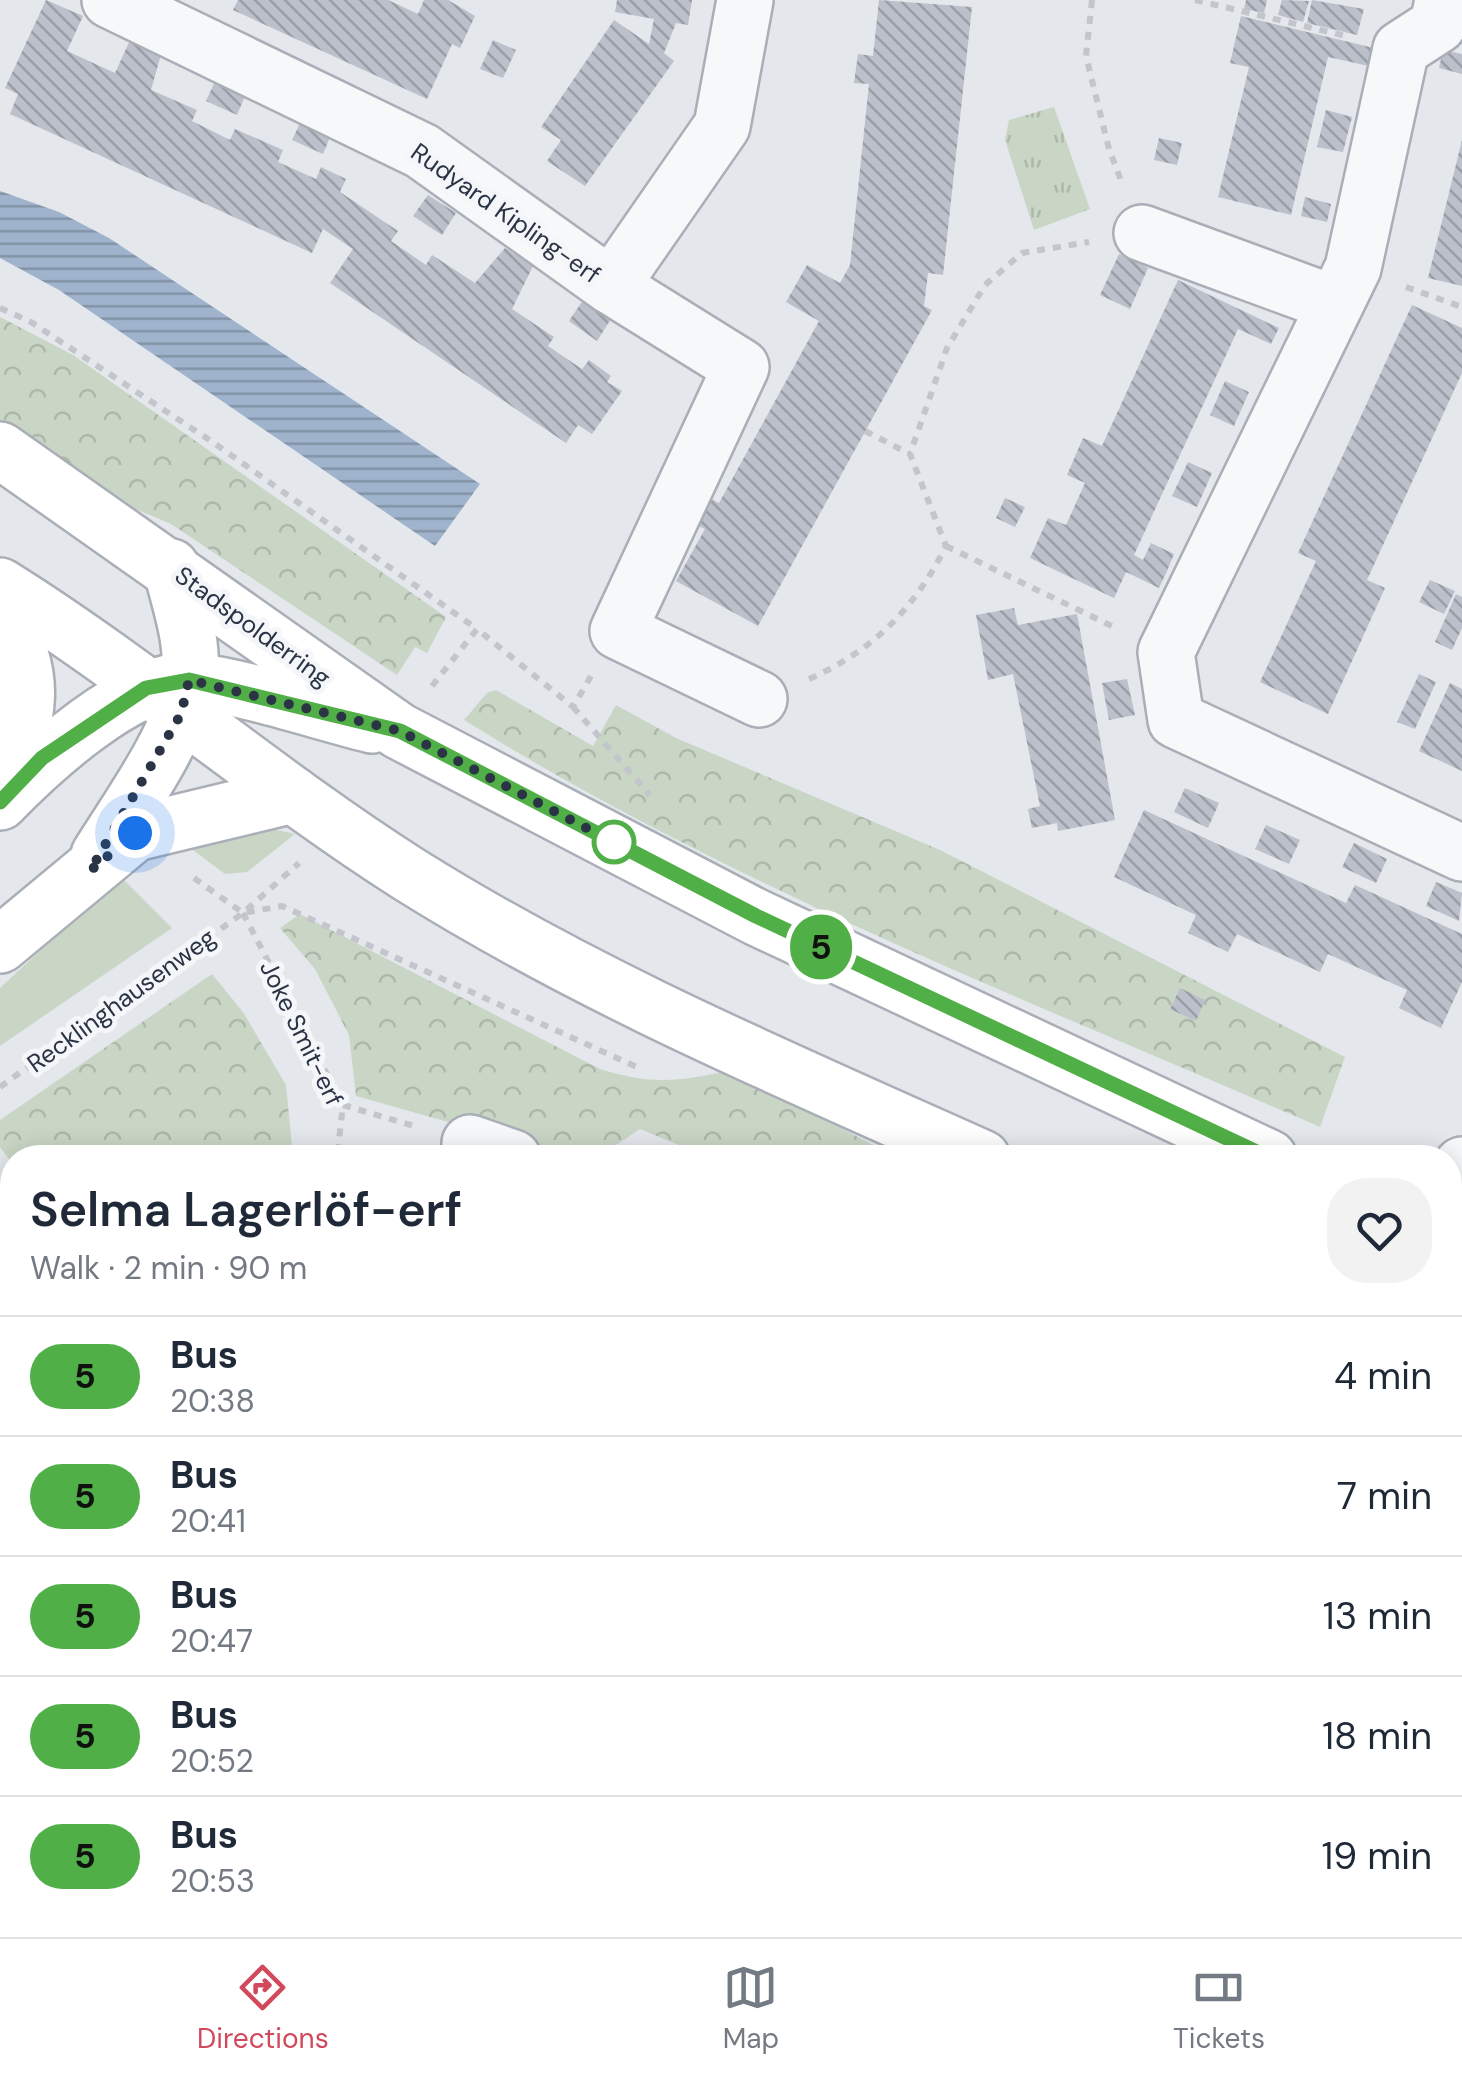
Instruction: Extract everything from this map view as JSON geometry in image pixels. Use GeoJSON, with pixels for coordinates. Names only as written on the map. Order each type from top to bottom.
{"type":"FeatureCollection","features":[{"type":"Feature","properties":{"kind":"street","name":"Rudyard Kipling-erf"},"geometry":{"type":"LineString","coordinates":[[110,0],[422,150],[611,286],[722,126],[746,0]]}},
{"type":"Feature","properties":{"kind":"street"},"geometry":{"type":"LineString","coordinates":[[1442,0],[1438,25],[1401,49],[1353,268],[1166,652],[1176,720],[1462,853]]}},
{"type":"Feature","properties":{"kind":"street"},"geometry":{"type":"LineString","coordinates":[[1142,233],[1335,304]]}},
{"type":"Feature","properties":{"kind":"street"},"geometry":{"type":"LineString","coordinates":[[611,286],[740,367],[618,631],[759,699]]}},
{"type":"Feature","properties":{"kind":"street","name":"Stadspolderring"},"geometry":{"type":"LineString","coordinates":[[0,450],[400,731],[756,916],[1242,1145]]}},
{"type":"Feature","properties":{"kind":"street"},"geometry":{"type":"LineString","coordinates":[[90,871],[172,694],[189,641],[170,567]]}},
{"type":"Feature","properties":{"kind":"street"},"geometry":{"type":"LineString","coordinates":[[0,586],[172,694],[293,795],[407,872],[551,955],[773,1064],[953,1145]]}},
{"type":"Feature","properties":{"kind":"street"},"geometry":{"type":"LineString","coordinates":[[0,613],[18,640],[26,665],[27,716],[0,800]]}},
{"type":"Feature","properties":{"kind":"street"},"geometry":{"type":"LineString","coordinates":[[0,800],[42,758],[172,694],[400,731]]}},
{"type":"Feature","properties":{"kind":"street"},"geometry":{"type":"LineString","coordinates":[[0,944],[135,833],[293,795]]}},
{"type":"Feature","properties":{"kind":"path"},"geometry":{"type":"LineString","coordinates":[[1092,0],[1086,56],[1109,149],[1142,233],[1022,252],[985,285],[947,348],[910,454],[946,546],[1166,652]]}},
{"type":"Feature","properties":{"kind":"path"},"geometry":{"type":"LineString","coordinates":[[1195,0],[1401,49]]}},
{"type":"Feature","properties":{"kind":"path"},"geometry":{"type":"LineString","coordinates":[[0,308],[31,322],[214,443],[477,629]]}},
{"type":"Feature","properties":{"kind":"path"},"geometry":{"type":"LineString","coordinates":[[865,431],[910,454]]}},
{"type":"Feature","properties":{"kind":"path"},"geometry":{"type":"LineString","coordinates":[[759,699],[815,676],[886,632],[924,590],[946,546]]}},
{"type":"Feature","properties":{"kind":"path"},"geometry":{"type":"LineString","coordinates":[[243,913],[282,906],[543,1027],[640,1068],[659,1068]]}},
{"type":"Feature","properties":{"kind":"path","name":"Recklinghausenweg"},"geometry":{"type":"LineString","coordinates":[[0,1087],[243,913]]}},
{"type":"Feature","properties":{"kind":"path","name":"Joke Smit-erf"},"geometry":{"type":"LineString","coordinates":[[243,913],[342,1105],[337,1145]]}},
{"type":"Feature","properties":{"kind":"path"},"geometry":{"type":"LineString","coordinates":[[342,1105],[474,1145]]}},
{"type":"Feature","properties":{"kind":"green space"},"geometry":{"type":"Polygon","coordinates":[[[1054,107],[1090,209],[1034,230],[1005,140],[1009,120],[1054,107]]]}},
{"type":"Feature","properties":{"kind":"green space"},"geometry":{"type":"Polygon","coordinates":[[[0,317],[73,355],[446,617],[427,653],[415,647],[397,675],[171,524],[100,494],[0,425],[0,317]]]}},
{"type":"Feature","properties":{"kind":"green space"},"geometry":{"type":"Polygon","coordinates":[[[496,690],[593,746],[616,705],[676,738],[940,850],[1345,1057],[1320,1127],[884,939],[670,836],[464,720],[487,693],[496,690]]]}},
{"type":"Feature","properties":{"kind":"green space"},"geometry":{"type":"Polygon","coordinates":[[[258,826],[295,834],[247,872],[225,874],[181,841],[258,826]]]}},
{"type":"Feature","properties":{"kind":"green space"},"geometry":{"type":"Polygon","coordinates":[[[120,876],[172,928],[0,1046],[0,988],[120,876]]]}},
{"type":"Feature","properties":{"kind":"green space"},"geometry":{"type":"Polygon","coordinates":[[[300,914],[600,1069],[635,1078],[665,1080],[731,1070],[873,1145],[679,1145],[640,1129],[616,1145],[530,1145],[356,1096],[349,1035],[315,969],[280,928],[300,914]]]}},
{"type":"Feature","properties":{"kind":"green space"},"geometry":{"type":"Polygon","coordinates":[[[212,974],[243,1012],[286,1085],[292,1145],[0,1145],[0,1120],[212,974]]]}},
{"type":"Feature","properties":{"kind":"water"},"geometry":{"type":"Polygon","coordinates":[[[0,191],[59,212],[109,238],[480,484],[435,546],[59,290],[0,258],[0,191]]]}},
{"type":"Feature","properties":{"kind":"building"},"geometry":{"type":"Polygon","coordinates":[[[46,0],[83,16],[67,51],[115,73],[131,38],[162,51],[151,90],[197,110],[192,121],[230,140],[235,129],[283,150],[278,162],[316,179],[321,167],[346,179],[340,192],[398,231],[391,241],[426,265],[432,255],[475,283],[505,248],[533,266],[512,309],[554,337],[548,346],[582,369],[589,360],[611,376],[607,382],[622,391],[592,434],[578,425],[566,443],[330,283],[353,249],[323,229],[312,253],[10,114],[18,94],[5,88],[46,0]]]}},
{"type":"Feature","properties":{"kind":"building"},"geometry":{"type":"Polygon","coordinates":[[[238,0],[388,0],[418,14],[424,0],[448,0],[475,16],[460,48],[452,44],[427,99],[233,10],[238,0]]]}},
{"type":"Feature","properties":{"kind":"building"},"geometry":{"type":"Polygon","coordinates":[[[617,0],[692,0],[688,25],[676,23],[664,53],[674,61],[585,186],[547,161],[561,140],[541,127],[614,20],[649,44],[654,19],[615,12],[617,0]]]}},
{"type":"Feature","properties":{"kind":"building"},"geometry":{"type":"Polygon","coordinates":[[[879,0],[972,7],[943,275],[928,273],[924,306],[932,310],[758,626],[676,581],[705,529],[691,522],[706,496],[719,503],[819,321],[786,302],[807,265],[840,283],[850,265],[869,84],[854,83],[858,54],[873,56],[879,0]]]}},
{"type":"Feature","properties":{"kind":"building"},"geometry":{"type":"Polygon","coordinates":[[[1246,0],[1267,0],[1264,13],[1244,9],[1246,0]]]}},
{"type":"Feature","properties":{"kind":"building"},"geometry":{"type":"Polygon","coordinates":[[[1282,0],[1309,1],[1303,22],[1278,15],[1282,0]]]}},
{"type":"Feature","properties":{"kind":"building"},"geometry":{"type":"Polygon","coordinates":[[[1312,0],[1364,9],[1357,35],[1307,23],[1312,0]]]}},
{"type":"Feature","properties":{"kind":"building"},"geometry":{"type":"Polygon","coordinates":[[[1241,16],[1378,49],[1373,67],[1328,57],[1291,215],[1218,197],[1249,67],[1230,63],[1241,16]]]}},
{"type":"Feature","properties":{"kind":"building"},"geometry":{"type":"Polygon","coordinates":[[[493,40],[516,50],[503,78],[480,69],[493,40]]]}},
{"type":"Feature","properties":{"kind":"building"},"geometry":{"type":"Polygon","coordinates":[[[1443,50],[1462,54],[1462,74],[1439,68],[1443,50]]]}},
{"type":"Feature","properties":{"kind":"building"},"geometry":{"type":"Polygon","coordinates":[[[217,77],[247,91],[237,115],[206,101],[217,77]]]}},
{"type":"Feature","properties":{"kind":"building"},"geometry":{"type":"Polygon","coordinates":[[[1326,110],[1352,117],[1343,152],[1317,147],[1326,110]]]}},
{"type":"Feature","properties":{"kind":"building"},"geometry":{"type":"Polygon","coordinates":[[[303,117],[333,130],[323,154],[292,140],[303,117]]]}},
{"type":"Feature","properties":{"kind":"building"},"geometry":{"type":"Polygon","coordinates":[[[1159,138],[1182,143],[1177,165],[1154,160],[1159,138]]]}},
{"type":"Feature","properties":{"kind":"building"},"geometry":{"type":"Polygon","coordinates":[[[1462,140],[1462,286],[1428,278],[1462,140]]]}},
{"type":"Feature","properties":{"kind":"building"},"geometry":{"type":"Polygon","coordinates":[[[428,195],[456,213],[442,235],[413,216],[428,195]]]}},
{"type":"Feature","properties":{"kind":"building"},"geometry":{"type":"Polygon","coordinates":[[[1305,197],[1331,204],[1327,222],[1301,216],[1305,197]]]}},
{"type":"Feature","properties":{"kind":"building"},"geometry":{"type":"Polygon","coordinates":[[[1119,254],[1148,268],[1130,309],[1100,295],[1119,254]]]}},
{"type":"Feature","properties":{"kind":"building"},"geometry":{"type":"Polygon","coordinates":[[[1178,280],[1279,328],[1271,344],[1238,329],[1134,555],[1143,560],[1151,543],[1174,554],[1167,571],[1159,588],[1126,572],[1114,598],[1030,558],[1048,518],[1066,525],[1085,483],[1067,475],[1083,438],[1102,446],[1178,280]]]}},
{"type":"Feature","properties":{"kind":"building"},"geometry":{"type":"Polygon","coordinates":[[[583,300],[611,319],[597,341],[569,321],[583,300]]]}},
{"type":"Feature","properties":{"kind":"building"},"geometry":{"type":"Polygon","coordinates":[[[1412,305],[1462,328],[1462,373],[1367,580],[1385,588],[1328,714],[1260,682],[1316,561],[1298,553],[1412,305]]]}},
{"type":"Feature","properties":{"kind":"building"},"geometry":{"type":"Polygon","coordinates":[[[1225,381],[1249,392],[1234,426],[1210,415],[1225,381]]]}},
{"type":"Feature","properties":{"kind":"building"},"geometry":{"type":"Polygon","coordinates":[[[1188,462],[1212,473],[1197,507],[1172,496],[1188,462]]]}},
{"type":"Feature","properties":{"kind":"building"},"geometry":{"type":"Polygon","coordinates":[[[1005,498],[1025,507],[1015,527],[996,518],[1005,498]]]}},
{"type":"Feature","properties":{"kind":"building"},"geometry":{"type":"Polygon","coordinates":[[[1430,580],[1455,591],[1444,614],[1419,602],[1430,580]]]}},
{"type":"Feature","properties":{"kind":"building"},"geometry":{"type":"Polygon","coordinates":[[[1456,594],[1462,597],[1462,628],[1452,650],[1435,642],[1456,594]]]}},
{"type":"Feature","properties":{"kind":"building"},"geometry":{"type":"Polygon","coordinates":[[[1014,608],[1018,625],[1077,614],[1115,820],[1058,831],[1057,823],[1032,828],[1028,809],[1040,806],[1013,674],[988,680],[976,615],[1014,608]]]}},
{"type":"Feature","properties":{"kind":"building"},"geometry":{"type":"Polygon","coordinates":[[[1419,674],[1436,682],[1415,729],[1397,722],[1419,674]]]}},
{"type":"Feature","properties":{"kind":"building"},"geometry":{"type":"Polygon","coordinates":[[[1127,679],[1135,715],[1109,720],[1102,683],[1127,679]]]}},
{"type":"Feature","properties":{"kind":"building"},"geometry":{"type":"Polygon","coordinates":[[[1450,683],[1462,689],[1462,771],[1419,751],[1450,683]]]}},
{"type":"Feature","properties":{"kind":"building"},"geometry":{"type":"Polygon","coordinates":[[[1185,788],[1219,803],[1208,828],[1174,812],[1185,788]]]}},
{"type":"Feature","properties":{"kind":"building"},"geometry":{"type":"Polygon","coordinates":[[[1144,810],[1346,903],[1355,885],[1462,934],[1462,982],[1441,1028],[1399,1008],[1407,990],[1328,954],[1320,972],[1237,934],[1228,952],[1188,933],[1196,915],[1114,877],[1144,810]]]}},
{"type":"Feature","properties":{"kind":"building"},"geometry":{"type":"Polygon","coordinates":[[[1266,825],[1300,840],[1289,864],[1255,849],[1266,825]]]}},
{"type":"Feature","properties":{"kind":"building"},"geometry":{"type":"Polygon","coordinates":[[[1354,843],[1387,859],[1376,883],[1342,867],[1354,843]]]}},
{"type":"Feature","properties":{"kind":"building"},"geometry":{"type":"Polygon","coordinates":[[[1436,882],[1462,893],[1459,921],[1426,906],[1436,882]]]}},
{"type":"Feature","properties":{"kind":"building"},"geometry":{"type":"Polygon","coordinates":[[[1180,988],[1205,1000],[1196,1021],[1170,1009],[1180,988]]]}},
{"type":"Feature","properties":{"kind":"bus line","name":"5"},"geometry":{"type":"LineString","coordinates":[[0,802],[42,758],[146,688],[189,680],[400,731],[756,916],[1241,1145]]}},
{"type":"Feature","properties":{"kind":"route"},"geometry":{"type":"LineString","coordinates":[[135,833],[90,871],[181,714],[189,680],[400,731],[621,846],[614,842]]}}]}
